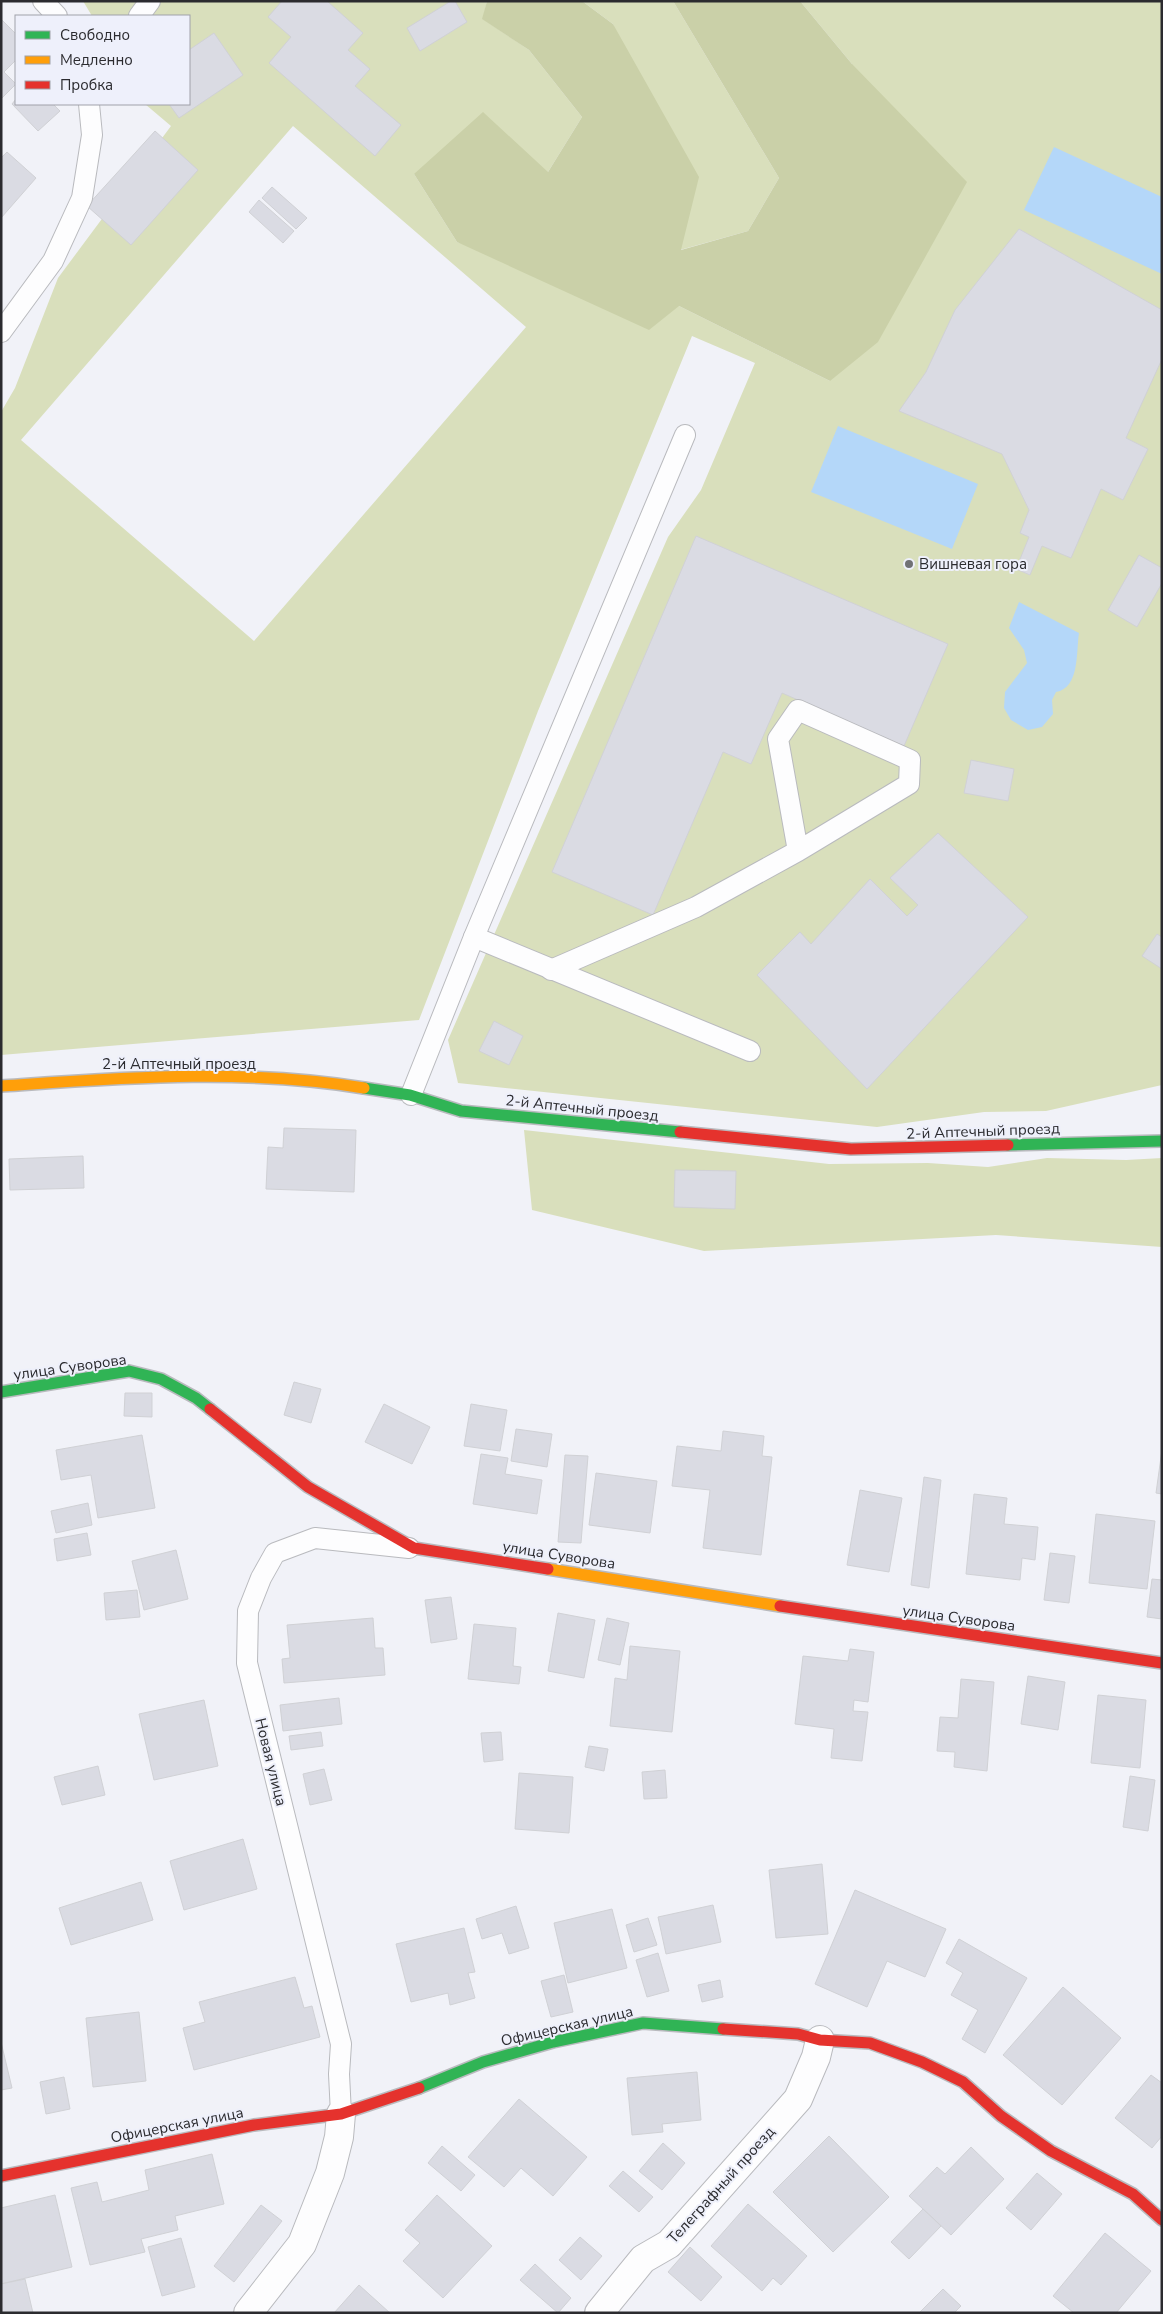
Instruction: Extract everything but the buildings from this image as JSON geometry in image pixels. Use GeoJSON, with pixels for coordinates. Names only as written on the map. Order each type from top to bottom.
{"type":"FeatureCollection","features":[{"type":"Feature","properties":{"kind":"street","name":"2-й Аптечный проезд"},"geometry":{"type":"LineString","coordinates":[[1,1086],[102,1079],[286,1079],[411,1096],[461,1111],[851,1149],[1162,1141]]}},
{"type":"Feature","properties":{"kind":"street","name":"улица Суворова"},"geometry":{"type":"LineString","coordinates":[[1,1392],[129,1371],[161,1379],[196,1398],[308,1487],[414,1548],[903,1625],[1162,1663]]}},
{"type":"Feature","properties":{"kind":"street","name":"Офицерская улица"},"geometry":{"type":"LineString","coordinates":[[1,2176],[254,2125],[341,2114],[426,2086],[483,2062],[553,2042],[643,2023],[798,2034],[820,2040],[870,2043],[922,2062],[963,2082],[1002,2116],[1051,2151],[1133,2194],[1162,2220]]}},
{"type":"Feature","properties":{"kind":"street","name":"Телеграфный проезд"},"geometry":{"type":"LineString","coordinates":[[598,2313],[643,2259],[669,2244],[798,2099],[816,2057],[820,2040]]}},
{"type":"Feature","properties":{"kind":"street"},"geometry":{"type":"LineString","coordinates":[[248,2313],[302,2244],[330,2173],[339,2137],[341,2114]]}},
{"type":"Feature","properties":{"kind":"lane"},"geometry":{"type":"LineString","coordinates":[[44,1],[56,15]]}},
{"type":"Feature","properties":{"kind":"lane"},"geometry":{"type":"LineString","coordinates":[[140,15],[150,1]]}},
{"type":"Feature","properties":{"kind":"lane"},"geometry":{"type":"LineString","coordinates":[[1,332],[52,262],[82,198],[92,135],[89,105]]}},
{"type":"Feature","properties":{"kind":"lane"},"geometry":{"type":"LineString","coordinates":[[411,1096],[474,937],[685,435]]}},
{"type":"Feature","properties":{"kind":"lane"},"geometry":{"type":"LineString","coordinates":[[551,970],[696,907],[798,851],[909,784],[910,760],[798,710],[778,739],[798,851]]}},
{"type":"Feature","properties":{"kind":"lane"},"geometry":{"type":"LineString","coordinates":[[474,937],[750,1051]]}},
{"type":"Feature","properties":{"kind":"lane","name":"Новая улица"},"geometry":{"type":"LineString","coordinates":[[341,2114],[339,2074],[341,2044],[247,1663],[248,1611],[260,1578],[275,1552],[314,1538],[414,1548]]}},
{"type":"Feature","properties":{"kind":"green space"},"geometry":{"type":"Polygon","coordinates":[[[83,1],[487,1],[483,19],[529,50],[582,117],[548,172],[414,174],[457,242],[679,306],[830,381],[852,64],[800,1],[1162,1],[1162,1085],[1046,1111],[984,1112],[877,1127],[458,1083],[448,1040],[668,537],[701,490],[755,363],[692,336],[538,711],[419,1020],[1,1055],[1,412],[15,388],[58,278],[171,126],[146,105],[190,105],[190,15],[91,15],[83,1]],[[293,126],[21,440],[254,641],[526,327],[293,126]]]}},
{"type":"Feature","properties":{"kind":"green space"},"geometry":{"type":"Polygon","coordinates":[[[487,1],[582,1],[613,24],[699,177],[681,250],[748,231],[779,178],[673,1],[800,1],[852,64],[967,182],[878,342],[830,381],[679,306],[649,330],[457,242],[414,174],[483,112],[548,172],[582,117],[529,50],[482,19],[487,1]]]}},
{"type":"Feature","properties":{"kind":"green space"},"geometry":{"type":"Polygon","coordinates":[[[582,1],[673,1],[779,178],[748,231],[680,250],[613,24],[582,1]]]}},
{"type":"Feature","properties":{"kind":"green space"},"geometry":{"type":"Polygon","coordinates":[[[524,1130],[829,1164],[928,1163],[988,1167],[1047,1158],[1126,1160],[1162,1158],[1162,1247],[996,1235],[704,1251],[532,1210],[524,1130]]]}},
{"type":"Feature","properties":{"kind":"water"},"geometry":{"type":"Polygon","coordinates":[[[1054,147],[1162,197],[1162,274],[1024,210],[1054,147]]]}},
{"type":"Feature","properties":{"kind":"water"},"geometry":{"type":"Polygon","coordinates":[[[838,426],[978,484],[952,549],[811,492],[838,426]]]}},
{"type":"Feature","properties":{"kind":"water"},"geometry":{"type":"Polygon","coordinates":[[[1019,602],[1079,633],[1077,659],[1073,677],[1064,689],[1056,692],[1052,700],[1053,714],[1042,727],[1028,730],[1011,720],[1004,708],[1005,692],[1027,663],[1024,650],[1009,628],[1019,602]]]}},
{"type":"Feature","properties":{"kind":"traffic: fast"},"geometry":{"type":"LineString","coordinates":[[364,1088],[410,1095],[461,1111],[680,1132]]}},
{"type":"Feature","properties":{"kind":"traffic: fast"},"geometry":{"type":"LineString","coordinates":[[1008,1145],[1162,1141]]}},
{"type":"Feature","properties":{"kind":"traffic: fast"},"geometry":{"type":"LineString","coordinates":[[1,1392],[129,1371],[161,1379],[196,1398],[210,1409]]}},
{"type":"Feature","properties":{"kind":"traffic: fast"},"geometry":{"type":"LineString","coordinates":[[419,2088],[483,2062],[553,2042],[643,2023],[723,2029]]}},
{"type":"Feature","properties":{"kind":"traffic: slow"},"geometry":{"type":"LineString","coordinates":[[1,1086],[137,1078],[228,1076],[274,1078],[364,1088]]}},
{"type":"Feature","properties":{"kind":"traffic: slow"},"geometry":{"type":"LineString","coordinates":[[548,1569],[780,1606]]}},
{"type":"Feature","properties":{"kind":"traffic: jam"},"geometry":{"type":"LineString","coordinates":[[680,1132],[851,1149],[1008,1145]]}},
{"type":"Feature","properties":{"kind":"traffic: jam"},"geometry":{"type":"LineString","coordinates":[[210,1409],[308,1487],[414,1548],[548,1569]]}},
{"type":"Feature","properties":{"kind":"traffic: jam"},"geometry":{"type":"LineString","coordinates":[[780,1606],[1162,1663]]}},
{"type":"Feature","properties":{"kind":"traffic: jam"},"geometry":{"type":"LineString","coordinates":[[723,2029],[798,2034],[820,2040],[870,2043],[922,2062],[963,2082],[1001,2116],[1051,2151],[1133,2194],[1162,2220]]}},
{"type":"Feature","properties":{"kind":"traffic: jam"},"geometry":{"type":"LineString","coordinates":[[1,2176],[254,2125],[341,2114],[419,2088]]}},
{"type":"Feature","properties":{"kind":"place","name":"Вишневая гора"},"geometry":{"type":"Point","coordinates":[909,564]}}]}
